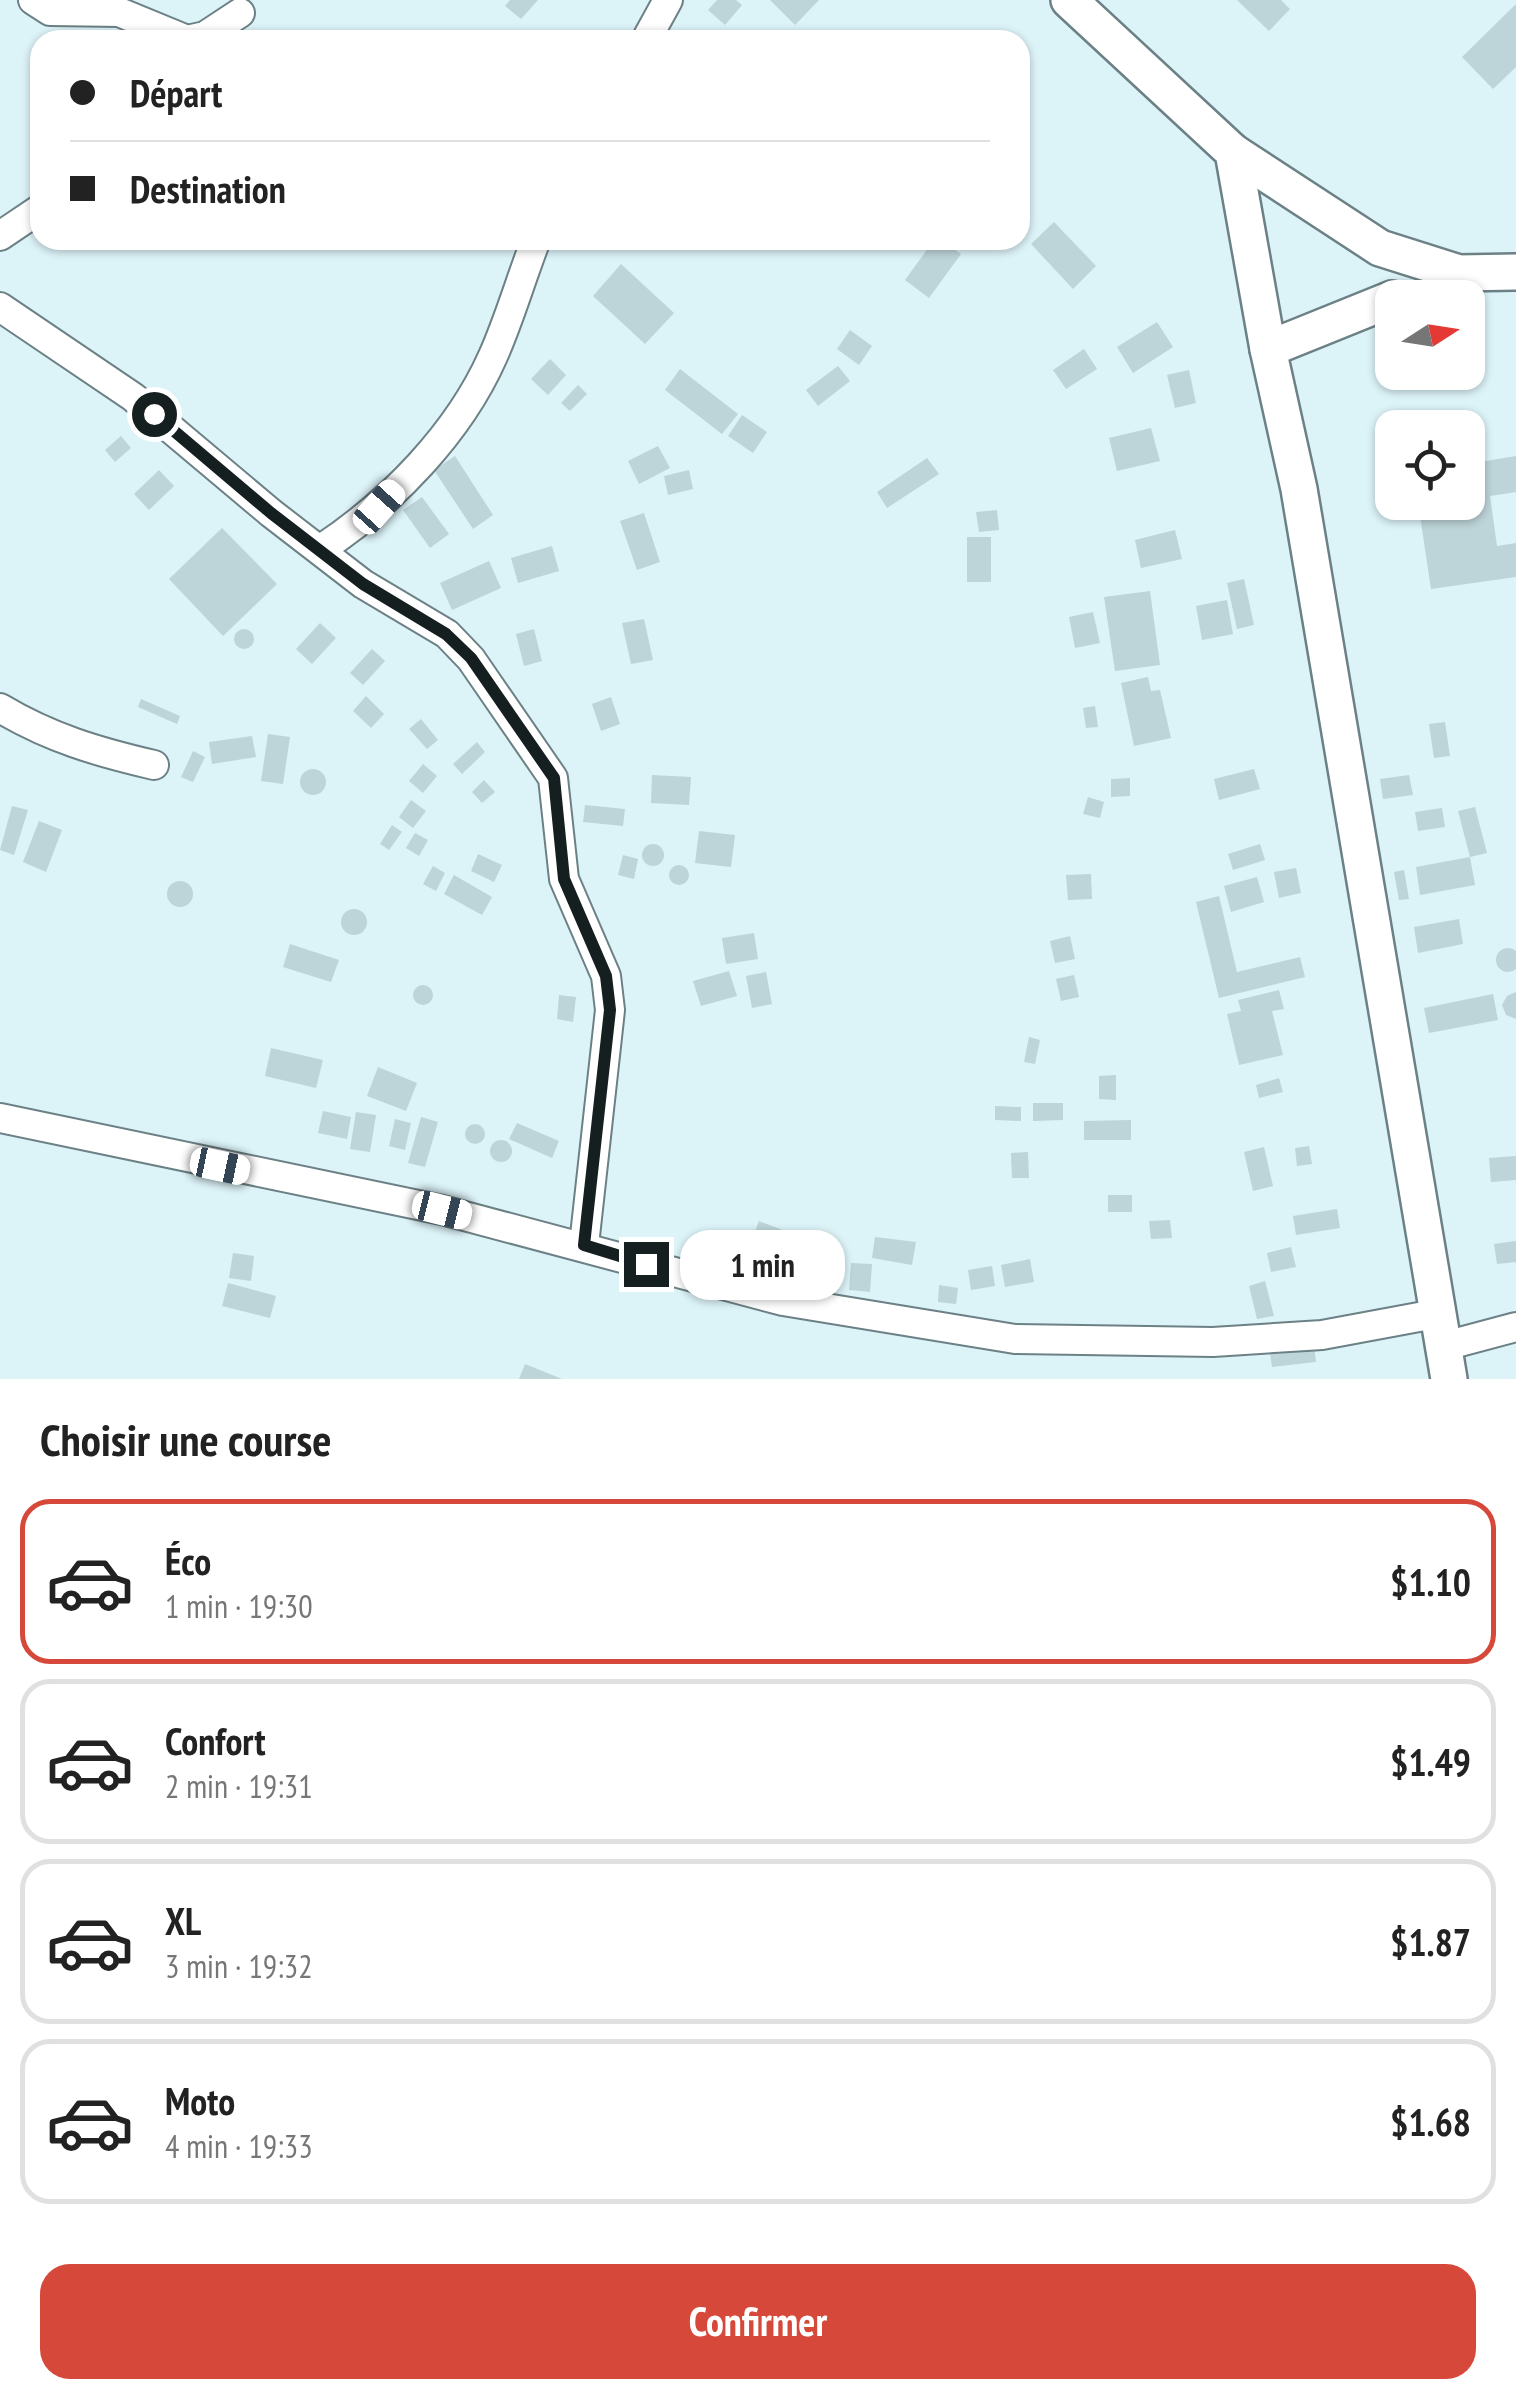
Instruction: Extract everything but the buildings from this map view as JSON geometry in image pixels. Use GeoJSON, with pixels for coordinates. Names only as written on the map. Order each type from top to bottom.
{"type":"FeatureCollection","features":[{"type":"Feature","properties":{"kind":"street"},"geometry":{"type":"LineString","coordinates":[[33,0],[62,12],[119,12],[163,30]]}},
{"type":"Feature","properties":{"kind":"street"},"geometry":{"type":"LineString","coordinates":[[652,30],[668,0]]}},
{"type":"Feature","properties":{"kind":"street"},"geometry":{"type":"LineString","coordinates":[[1069,0],[1233,152],[1380,248],[1459,273],[1516,272]]}},
{"type":"Feature","properties":{"kind":"street"},"geometry":{"type":"LineString","coordinates":[[212,30],[245,6]]}},
{"type":"Feature","properties":{"kind":"street"},"geometry":{"type":"LineString","coordinates":[[234,30],[245,6]]}},
{"type":"Feature","properties":{"kind":"street"},"geometry":{"type":"LineString","coordinates":[[1233,152],[1268,350],[1299,489],[1442,1347]]}},
{"type":"Feature","properties":{"kind":"street"},"geometry":{"type":"LineString","coordinates":[[0,236],[30,216]]}},
{"type":"Feature","properties":{"kind":"street"},"geometry":{"type":"LineString","coordinates":[[321,550],[379,507],[454,421],[493,356],[532,250]]}},
{"type":"Feature","properties":{"kind":"street"},"geometry":{"type":"LineString","coordinates":[[1441,280],[1459,273]]}},
{"type":"Feature","properties":{"kind":"street"},"geometry":{"type":"LineString","coordinates":[[1268,350],[1375,306]]}},
{"type":"Feature","properties":{"kind":"street"},"geometry":{"type":"LineString","coordinates":[[0,307],[133,396],[226,478],[363,584],[446,634],[471,658],[554,778],[564,879],[606,976],[610,1010],[584,1245]]}},
{"type":"Feature","properties":{"kind":"street"},"geometry":{"type":"LineString","coordinates":[[0,708],[40,732],[87,750],[154,765]]}},
{"type":"Feature","properties":{"kind":"street"},"geometry":{"type":"LineString","coordinates":[[0,1118],[442,1210],[784,1301],[1015,1340],[1213,1342],[1322,1334],[1442,1347],[1516,1328]]}},
{"type":"Feature","properties":{"kind":"route"},"geometry":{"type":"LineString","coordinates":[[154,414],[226,478],[363,584],[446,634],[471,658],[545,762],[558,795],[564,879],[606,976],[610,1010],[584,1245],[646,1264]]}}]}
